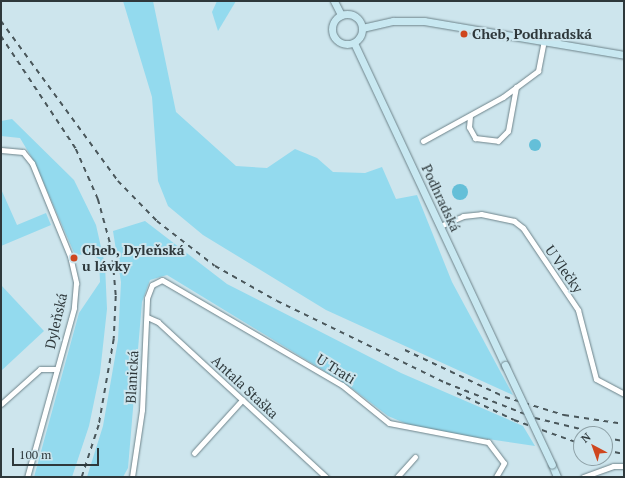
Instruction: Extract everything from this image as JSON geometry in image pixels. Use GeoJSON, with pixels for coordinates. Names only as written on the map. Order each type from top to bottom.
{"type":"FeatureCollection","features":[{"type":"Feature","properties":{"kind":"main road"},"geometry":{"type":"LineString","coordinates":[[334,1],[341,15]]}},
{"type":"Feature","properties":{"kind":"main road"},"geometry":{"type":"LineString","coordinates":[[362,28],[356,16],[341,15],[334,22],[333,34],[342,43],[354,43],[362,28],[386,22],[422,20],[624,55]]}},
{"type":"Feature","properties":{"kind":"main road","name":"Podhradská"},"geometry":{"type":"LineString","coordinates":[[354,43],[557,477]]}},
{"type":"Feature","properties":{"kind":"street"},"geometry":{"type":"LineString","coordinates":[[423,141],[470,116],[516,87],[538,71],[544,42]]}},
{"type":"Feature","properties":{"kind":"street"},"geometry":{"type":"LineString","coordinates":[[470,116],[469,126],[475,138],[498,141],[508,131],[516,87]]}},
{"type":"Feature","properties":{"kind":"street","name":"Dyleňská"},"geometry":{"type":"LineString","coordinates":[[1,150],[23,152],[29,158],[72,260],[75,302],[26,477]]}},
{"type":"Feature","properties":{"kind":"street","name":"U Vlečky"},"geometry":{"type":"LineString","coordinates":[[440,226],[463,216],[481,214],[514,221],[523,228],[578,310],[596,380],[624,394]]}},
{"type":"Feature","properties":{"kind":"street","name":"U Trati"},"geometry":{"type":"LineString","coordinates":[[156,282],[167,280],[342,385],[389,423],[439,435],[482,439],[504,463],[496,477]]}},
{"type":"Feature","properties":{"kind":"street","name":"Blanická"},"geometry":{"type":"LineString","coordinates":[[132,477],[142,410],[149,291],[156,282]]}},
{"type":"Feature","properties":{"kind":"street","name":"Antala Staška"},"geometry":{"type":"LineString","coordinates":[[147,317],[158,322],[326,477]]}},
{"type":"Feature","properties":{"kind":"street"},"geometry":{"type":"LineString","coordinates":[[1,404],[40,369],[57,369]]}},
{"type":"Feature","properties":{"kind":"street"},"geometry":{"type":"LineString","coordinates":[[194,453],[242,400]]}},
{"type":"Feature","properties":{"kind":"street"},"geometry":{"type":"LineString","coordinates":[[397,477],[415,457]]}},
{"type":"Feature","properties":{"kind":"street"},"geometry":{"type":"LineString","coordinates":[[583,477],[606,468],[624,466]]}},
{"type":"Feature","properties":{"kind":"shaded area"},"geometry":{"type":"Polygon","coordinates":[[[123,1],[153,1],[176,112],[236,166],[267,168],[295,149],[317,158],[333,172],[365,173],[382,167],[396,199],[417,195],[452,282],[513,395],[326,310],[203,235],[168,206],[158,181],[152,97],[123,1]]]}},
{"type":"Feature","properties":{"kind":"shaded area"},"geometry":{"type":"Polygon","coordinates":[[[217,1],[236,1],[218,31],[212,12],[217,1]]]}},
{"type":"Feature","properties":{"kind":"shaded area"},"geometry":{"type":"Polygon","coordinates":[[[12,119],[74,180],[96,225],[105,265],[107,309],[100,373],[89,426],[72,477],[34,477],[79,313],[100,282],[99,259],[91,254],[75,255],[35,163],[20,138],[1,136],[1,121],[12,119]]]}},
{"type":"Feature","properties":{"kind":"shaded area"},"geometry":{"type":"Polygon","coordinates":[[[533,139],[537,139],[541,145],[537,151],[533,151],[529,147],[529,143],[533,139]]]}},
{"type":"Feature","properties":{"kind":"shaded area"},"geometry":{"type":"Polygon","coordinates":[[[457,184],[463,184],[468,189],[466,198],[463,200],[457,200],[452,195],[452,189],[457,184]]]}},
{"type":"Feature","properties":{"kind":"shaded area"},"geometry":{"type":"Polygon","coordinates":[[[1,189],[17,225],[46,213],[51,225],[1,246],[1,189]]]}},
{"type":"Feature","properties":{"kind":"shaded area"},"geometry":{"type":"Polygon","coordinates":[[[145,221],[227,284],[401,373],[523,426],[535,446],[419,429],[388,416],[349,386],[167,275],[150,280],[142,302],[128,468],[123,477],[87,477],[103,426],[118,340],[121,282],[113,231],[145,221]]]}},
{"type":"Feature","properties":{"kind":"shaded area"},"geometry":{"type":"Polygon","coordinates":[[[1,285],[44,331],[1,371],[1,285]]]}},
{"type":"Feature","properties":{"kind":"railway"},"geometry":{"type":"LineString","coordinates":[[1,21],[118,181],[157,221],[215,266],[277,301],[446,383],[535,418],[573,427]]}},
{"type":"Feature","properties":{"kind":"railway"},"geometry":{"type":"LineString","coordinates":[[1,36],[76,149],[98,199],[112,250],[116,296],[114,339],[99,425],[82,477]]}},
{"type":"Feature","properties":{"kind":"railway"},"geometry":{"type":"LineString","coordinates":[[405,350],[505,397],[564,415],[624,424]]}},
{"type":"Feature","properties":{"kind":"railway"},"geometry":{"type":"LineString","coordinates":[[457,393],[514,420],[573,441]]}},
{"type":"Feature","properties":{"kind":"railway"},"geometry":{"type":"LineString","coordinates":[[613,439],[624,441]]}},
{"type":"Feature","properties":{"kind":"railway"},"geometry":{"type":"LineString","coordinates":[[613,452],[624,454]]}},
{"type":"Feature","properties":{"kind":"place","name":"Cheb, Podhradská"},"geometry":{"type":"Point","coordinates":[464,34]}},
{"type":"Feature","properties":{"kind":"place","name":"Cheb, Dyleňská u lávky"},"geometry":{"type":"Point","coordinates":[74,258]}}]}
